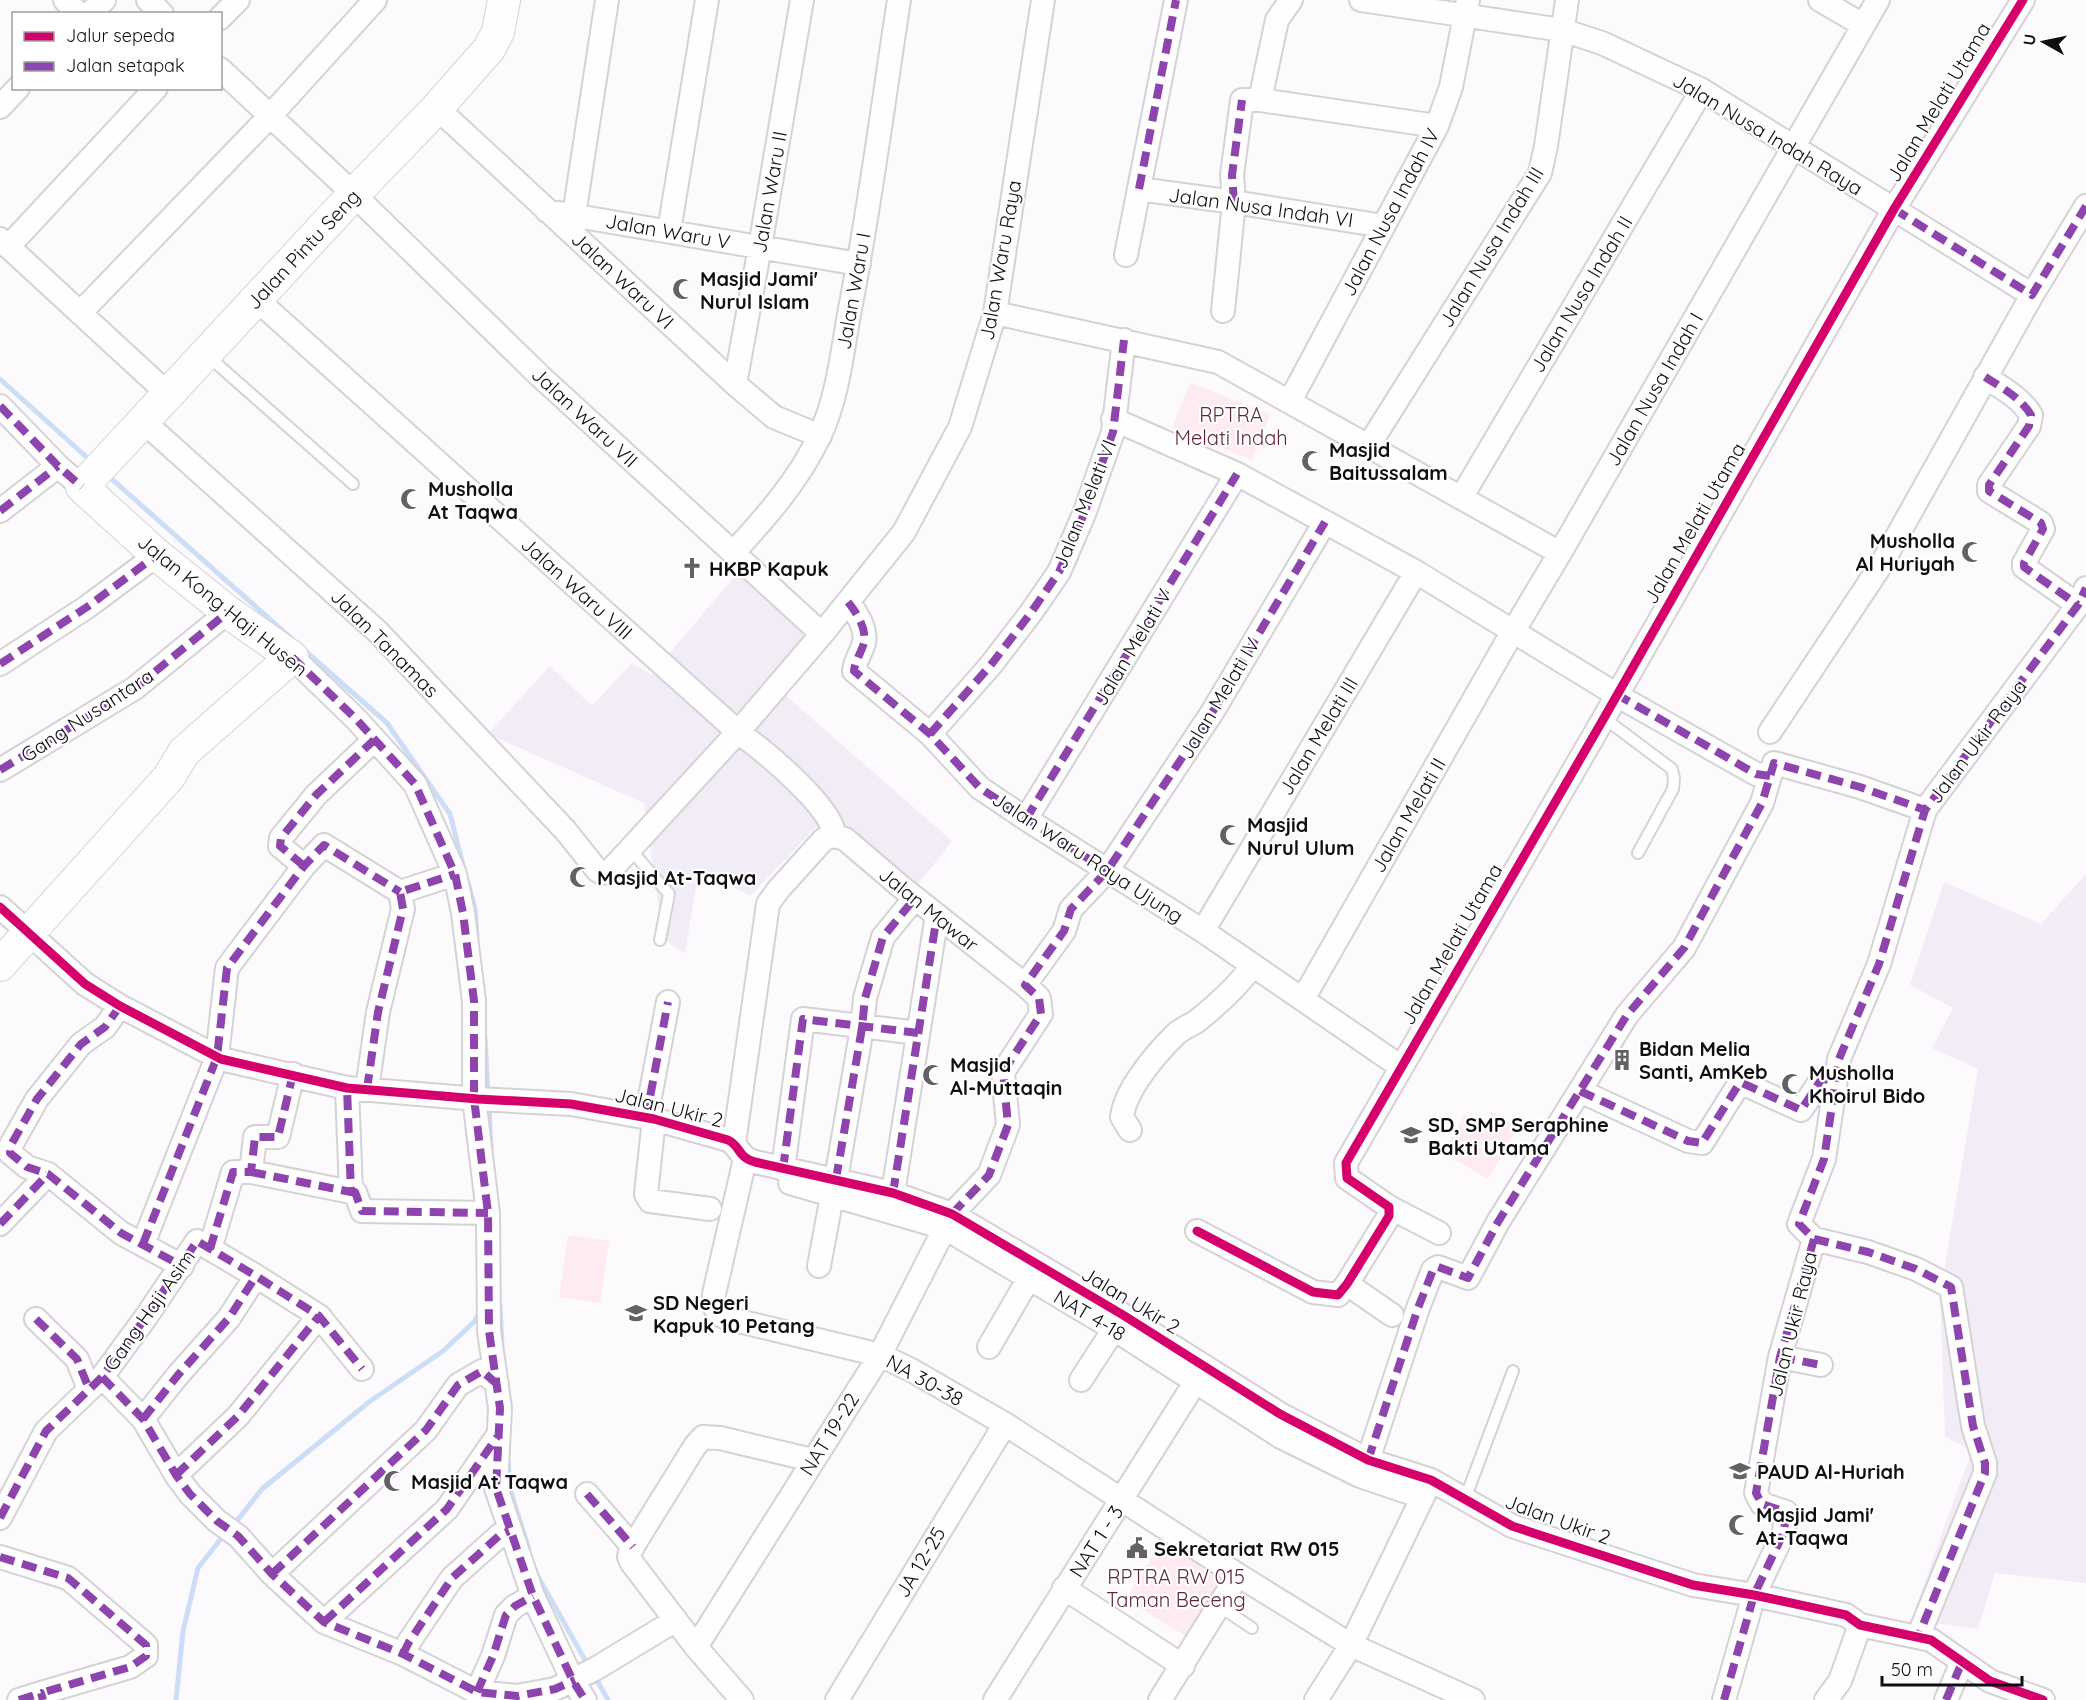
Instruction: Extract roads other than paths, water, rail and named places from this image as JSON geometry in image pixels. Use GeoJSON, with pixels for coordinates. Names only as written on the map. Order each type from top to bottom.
{"type":"FeatureCollection","features":[{"type":"Feature","properties":{"kind":"street"},"geometry":{"type":"LineString","coordinates":[[65,0],[77,12]]}},
{"type":"Feature","properties":{"kind":"street"},"geometry":{"type":"LineString","coordinates":[[91,12],[104,0]]}},
{"type":"Feature","properties":{"kind":"street"},"geometry":{"type":"LineString","coordinates":[[148,0],[160,12]]}},
{"type":"Feature","properties":{"kind":"street"},"geometry":{"type":"LineString","coordinates":[[222,16],[238,0]]}},
{"type":"Feature","properties":{"kind":"street"},"geometry":{"type":"LineString","coordinates":[[80,314],[270,116],[375,0]]}},
{"type":"Feature","properties":{"kind":"street","name":"Jalan Pintu Seng"},"geometry":{"type":"LineString","coordinates":[[85,484],[354,194],[437,108],[494,41],[504,0]]}},
{"type":"Feature","properties":{"kind":"street"},"geometry":{"type":"LineString","coordinates":[[574,215],[607,0]]}},
{"type":"Feature","properties":{"kind":"street"},"geometry":{"type":"LineString","coordinates":[[669,231],[708,0]]}},
{"type":"Feature","properties":{"kind":"street","name":"Jalan Waru II"},"geometry":{"type":"LineString","coordinates":[[735,384],[802,0]]}},
{"type":"Feature","properties":{"kind":"street","name":"Jalan Waru I"},"geometry":{"type":"LineString","coordinates":[[733,553],[779,502],[809,457],[820,436],[832,400],[859,264],[899,0]]}},
{"type":"Feature","properties":{"kind":"street","name":"Jalan Waru Raya"},"geometry":{"type":"LineString","coordinates":[[612,870],[738,732],[822,634],[903,532],[960,427],[995,313],[1043,0]]}},
{"type":"Feature","properties":{"kind":"street"},"geometry":{"type":"LineString","coordinates":[[1126,255],[1176,0]]}},
{"type":"Feature","properties":{"kind":"street"},"geometry":{"type":"LineString","coordinates":[[1260,100],[1277,20],[1292,0]]}},
{"type":"Feature","properties":{"kind":"street","name":"Jalan Nusa Indah III"},"geometry":{"type":"LineString","coordinates":[[1369,445],[1540,173],[1567,0]]}},
{"type":"Feature","properties":{"kind":"street"},"geometry":{"type":"LineString","coordinates":[[1820,0],[1863,25]]}},
{"type":"Feature","properties":{"kind":"street","name":"Jalan Nusa Indah I"},"geometry":{"type":"LineString","coordinates":[[1513,631],[1878,0]]}},
{"type":"Feature","properties":{"kind":"street","name":"Jalan Melati Utama"},"geometry":{"type":"LineString","coordinates":[[1389,1207],[1347,1178],[1346,1164],[1604,718],[1894,209],[2023,0]]}},
{"type":"Feature","properties":{"kind":"street","name":"Jalan Nusa Indah Raya"},"geometry":{"type":"LineString","coordinates":[[1373,1],[1466,7],[1562,30],[1602,44],[1701,90],[2032,295]]}},
{"type":"Feature","properties":{"kind":"street","name":"Jalan Nusa Indah IV"},"geometry":{"type":"LineString","coordinates":[[1290,401],[1437,126],[1451,87],[1466,7]]}},
{"type":"Feature","properties":{"kind":"street","name":"Jalan Waru VII"},"geometry":{"type":"LineString","coordinates":[[222,71],[354,194],[540,376],[822,634]]}},
{"type":"Feature","properties":{"kind":"street"},"geometry":{"type":"LineString","coordinates":[[0,107],[16,90]]}},
{"type":"Feature","properties":{"kind":"street"},"geometry":{"type":"LineString","coordinates":[[154,90],[4,243],[168,394]]}},
{"type":"Feature","properties":{"kind":"street","name":"Jalan Nusa Indah II"},"geometry":{"type":"LineString","coordinates":[[1461,498],[1701,90]]}},
{"type":"Feature","properties":{"kind":"street"},"geometry":{"type":"LineString","coordinates":[[1223,311],[1234,202],[1232,175],[1242,100],[1260,100],[1437,126]]}},
{"type":"Feature","properties":{"kind":"street","name":"Jalan Waru VI"},"geometry":{"type":"LineString","coordinates":[[437,108],[735,384],[774,417],[820,436]]}},
{"type":"Feature","properties":{"kind":"street","name":"Jalan Nusa Indah VI"},"geometry":{"type":"LineString","coordinates":[[1139,189],[1383,226]]}},
{"type":"Feature","properties":{"kind":"street"},"geometry":{"type":"LineString","coordinates":[[1770,732],[1881,565],[1985,376],[2086,206]]}},
{"type":"Feature","properties":{"kind":"street","name":"Jalan Waru V"},"geometry":{"type":"LineString","coordinates":[[548,211],[859,264]]}},
{"type":"Feature","properties":{"kind":"street","name":"Jalan Waru VIII"},"geometry":{"type":"LineString","coordinates":[[256,299],[738,732]]}},
{"type":"Feature","properties":{"kind":"street"},"geometry":{"type":"LineString","coordinates":[[995,313],[1218,362],[1560,553]]}},
{"type":"Feature","properties":{"kind":"street","name":"Jalan Melati VI"},"geometry":{"type":"LineString","coordinates":[[930,734],[990,666],[1059,572],[1084,514],[1113,432],[1124,340]]}},
{"type":"Feature","properties":{"kind":"street"},"geometry":{"type":"LineString","coordinates":[[1985,376],[2020,401],[2031,414],[2029,426],[1989,485],[1989,491],[2041,523],[2043,529],[2024,567],[2082,597]]}},
{"type":"Feature","properties":{"kind":"street","name":"Jalan Kong Haji Husen"},"geometry":{"type":"LineString","coordinates":[[0,406],[58,466],[85,484],[157,555],[228,612],[292,657],[415,784],[455,873],[464,913],[483,1099],[488,1213],[489,1331],[500,1408],[496,1488],[532,1596],[577,1687]]}},
{"type":"Feature","properties":{"kind":"street"},"geometry":{"type":"LineString","coordinates":[[1113,419],[1237,474],[1416,572],[1616,694],[1756,774],[1770,776]]}},
{"type":"Feature","properties":{"kind":"street","name":"Jalan Tanamas"},"geometry":{"type":"LineString","coordinates":[[144,422],[378,632],[565,830],[597,870],[606,873],[612,870]]}},
{"type":"Feature","properties":{"kind":"street"},"geometry":{"type":"LineString","coordinates":[[0,511],[58,466]]}},
{"type":"Feature","properties":{"kind":"street","name":"Jalan Melati V"},"geometry":{"type":"LineString","coordinates":[[1026,819],[1237,474]]}},
{"type":"Feature","properties":{"kind":"street","name":"Jalan Melati IV"},"geometry":{"type":"LineString","coordinates":[[1107,871],[1213,711],[1325,522]]}},
{"type":"Feature","properties":{"kind":"street"},"geometry":{"type":"LineString","coordinates":[[0,664],[87,607],[157,555]]}},
{"type":"Feature","properties":{"kind":"street","name":"Jalan Melati III"},"geometry":{"type":"LineString","coordinates":[[1203,931],[1416,572]]}},
{"type":"Feature","properties":{"kind":"street","name":"Jalan Ukir Raya"},"geometry":{"type":"LineString","coordinates":[[1754,1594],[1784,1532],[1785,1512],[1762,1504],[1756,1493],[1780,1357],[1814,1239],[1798,1224],[1824,1159],[1839,1059],[1879,964],[1925,810],[2082,597]]}},
{"type":"Feature","properties":{"kind":"street","name":"Jalan Waru Raya Ujung"},"geometry":{"type":"LineString","coordinates":[[848,602],[857,613],[864,641],[854,664],[854,671],[930,734],[980,788],[1203,931],[1401,1067]]}},
{"type":"Feature","properties":{"kind":"street","name":"Gang Nusantara"},"geometry":{"type":"LineString","coordinates":[[0,770],[135,688],[228,612]]}},
{"type":"Feature","properties":{"kind":"street","name":"Jalan Melati II"},"geometry":{"type":"LineString","coordinates":[[1303,999],[1513,631]]}},
{"type":"Feature","properties":{"kind":"street"},"geometry":{"type":"LineString","coordinates":[[0,965],[169,777],[184,752],[292,657]]}},
{"type":"Feature","properties":{"kind":"street"},"geometry":{"type":"LineString","coordinates":[[738,732],[769,754],[816,802],[834,827],[835,836],[824,839],[768,904],[741,1157]]}},
{"type":"Feature","properties":{"kind":"street"},"geometry":{"type":"LineString","coordinates":[[304,866],[280,846],[281,838],[316,795],[374,740]]}},
{"type":"Feature","properties":{"kind":"street"},"geometry":{"type":"LineString","coordinates":[[1368,1460],[1418,1308],[1433,1270],[1438,1267],[1468,1278],[1498,1222],[1627,1015],[1684,948],[1762,803],[1774,763],[1860,787],[1925,810]]}},
{"type":"Feature","properties":{"kind":"street","name":"Jalan Mawar"},"geometry":{"type":"LineString","coordinates":[[835,836],[845,839],[1039,998],[1041,1014],[1003,1072],[1008,1125],[989,1175],[948,1221]]}},
{"type":"Feature","properties":{"kind":"street"},"geometry":{"type":"LineString","coordinates":[[143,1244],[217,1057],[227,968],[304,866],[324,844],[400,892],[403,909],[357,1088],[351,1191]]}},
{"type":"Feature","properties":{"kind":"street"},"geometry":{"type":"LineString","coordinates":[[1025,985],[1064,931],[1071,909],[1107,871]]}},
{"type":"Feature","properties":{"kind":"street"},"geometry":{"type":"LineString","coordinates":[[400,892],[455,873]]}},
{"type":"Feature","properties":{"kind":"street"},"geometry":{"type":"LineString","coordinates":[[819,1266],[862,1028],[865,998],[883,937],[915,898]]}},
{"type":"Feature","properties":{"kind":"street","name":"Jalan Ukir 2"},"geometry":{"type":"LineString","coordinates":[[0,907],[85,984],[120,1006],[217,1057],[357,1088],[571,1104],[650,1119],[720,1137],[741,1157],[783,1169],[834,1188],[893,1193],[1123,1315],[1280,1414],[1427,1488],[1465,1499],[1512,1526],[1693,1585],[1754,1594]]}},
{"type":"Feature","properties":{"kind":"street"},"geometry":{"type":"LineString","coordinates":[[893,1193],[936,915]]}},
{"type":"Feature","properties":{"kind":"street"},"geometry":{"type":"LineString","coordinates":[[1131,1130],[1122,1117],[1124,1104],[1134,1084],[1175,1034],[1196,1022],[1243,979],[1253,965]]}},
{"type":"Feature","properties":{"kind":"street"},"geometry":{"type":"LineString","coordinates":[[668,1002],[650,1119],[646,1194],[650,1201],[710,1209]]}},
{"type":"Feature","properties":{"kind":"street"},"geometry":{"type":"LineString","coordinates":[[120,1006],[105,1028],[81,1044],[44,1089],[11,1145],[10,1153],[27,1167],[48,1174],[121,1233],[182,1266]]}},
{"type":"Feature","properties":{"kind":"street"},"geometry":{"type":"LineString","coordinates":[[783,1169],[803,1019],[862,1028],[918,1033]]}},
{"type":"Feature","properties":{"kind":"street"},"geometry":{"type":"LineString","coordinates":[[251,1172],[255,1137],[278,1137],[293,1074]]}},
{"type":"Feature","properties":{"kind":"street"},"geometry":{"type":"LineString","coordinates":[[1580,1091],[1688,1141],[1702,1143],[1738,1084],[1742,1083],[1801,1110],[1823,1078],[1835,1082]]}},
{"type":"Feature","properties":{"kind":"street","name":"NAT 4-18"},"geometry":{"type":"LineString","coordinates":[[741,1157],[834,1188],[948,1221],[1029,1278],[1114,1329],[1281,1437],[1360,1476],[1427,1488]]}},
{"type":"Feature","properties":{"kind":"street","name":"NA 30-38"},"geometry":{"type":"LineString","coordinates":[[741,1157],[714,1303],[719,1315],[880,1354],[1005,1424],[1238,1575],[1351,1645],[1473,1700]]}},
{"type":"Feature","properties":{"kind":"street"},"geometry":{"type":"LineString","coordinates":[[210,1249],[233,1172],[251,1172],[355,1192],[362,1212],[488,1213]]}},
{"type":"Feature","properties":{"kind":"street"},"geometry":{"type":"LineString","coordinates":[[0,1224],[48,1174]]}},
{"type":"Feature","properties":{"kind":"street"},"geometry":{"type":"LineString","coordinates":[[1197,1231],[1313,1292],[1338,1295],[1389,1216],[1389,1207],[1439,1233]]}},
{"type":"Feature","properties":{"kind":"street","name":"NAT 19-22"},"geometry":{"type":"LineString","coordinates":[[696,1647],[880,1354],[948,1221]]}},
{"type":"Feature","properties":{"kind":"street"},"geometry":{"type":"LineString","coordinates":[[1814,1239],[1868,1252],[1916,1269],[1951,1287],[1973,1426],[1985,1463],[1985,1473],[1918,1638]]}},
{"type":"Feature","properties":{"kind":"street","name":"Gang Haji Asim"},"geometry":{"type":"LineString","coordinates":[[0,1518],[46,1431],[96,1383],[182,1266],[197,1241],[319,1316],[362,1369]]}},
{"type":"Feature","properties":{"kind":"street"},"geometry":{"type":"LineString","coordinates":[[143,1419],[178,1375],[229,1318],[256,1276]]}},
{"type":"Feature","properties":{"kind":"street"},"geometry":{"type":"LineString","coordinates":[[989,1347],[1029,1278]]}},
{"type":"Feature","properties":{"kind":"street"},"geometry":{"type":"LineString","coordinates":[[1347,1284],[1392,1315]]}},
{"type":"Feature","properties":{"kind":"street"},"geometry":{"type":"LineString","coordinates":[[176,1475],[237,1416],[319,1316]]}},
{"type":"Feature","properties":{"kind":"street"},"geometry":{"type":"LineString","coordinates":[[36,1319],[77,1359],[96,1383],[143,1419],[190,1494],[217,1521],[238,1536],[272,1574],[324,1622],[403,1654],[477,1692],[516,1698],[555,1689],[577,1687],[595,1669],[676,1620]]}},
{"type":"Feature","properties":{"kind":"street"},"geometry":{"type":"LineString","coordinates":[[1081,1380],[1114,1329]]}},
{"type":"Feature","properties":{"kind":"street"},"geometry":{"type":"LineString","coordinates":[[1780,1357],[1821,1365]]}},
{"type":"Feature","properties":{"kind":"street"},"geometry":{"type":"LineString","coordinates":[[272,1574],[426,1430],[458,1385],[482,1371],[497,1384]]}},
{"type":"Feature","properties":{"kind":"street","name":"NAT 1 - 3"},"geometry":{"type":"LineString","coordinates":[[995,1700],[1196,1381]]}},
{"type":"Feature","properties":{"kind":"street","name":"JA 12-25"},"geometry":{"type":"LineString","coordinates":[[837,1700],[1005,1424]]}},
{"type":"Feature","properties":{"kind":"street"},"geometry":{"type":"LineString","coordinates":[[324,1622],[447,1509],[499,1434]]}},
{"type":"Feature","properties":{"kind":"street"},"geometry":{"type":"LineString","coordinates":[[742,1700],[696,1647],[632,1563],[629,1557],[631,1549],[695,1446],[703,1437],[720,1438],[812,1460]]}},
{"type":"Feature","properties":{"kind":"street"},"geometry":{"type":"LineString","coordinates":[[1316,1700],[1351,1645],[1427,1488]]}},
{"type":"Feature","properties":{"kind":"street"},"geometry":{"type":"LineString","coordinates":[[587,1494],[631,1549]]}},
{"type":"Feature","properties":{"kind":"street"},"geometry":{"type":"LineString","coordinates":[[403,1654],[452,1578],[500,1535],[509,1531]]}},
{"type":"Feature","properties":{"kind":"street"},"geometry":{"type":"LineString","coordinates":[[0,1557],[68,1578],[146,1645],[146,1656],[130,1667],[42,1697],[19,1700]]}},
{"type":"Feature","properties":{"kind":"street"},"geometry":{"type":"LineString","coordinates":[[1160,1700],[1238,1575]]}},
{"type":"Feature","properties":{"kind":"street"},"geometry":{"type":"LineString","coordinates":[[1065,1588],[1183,1666]]}},
{"type":"Feature","properties":{"kind":"street"},"geometry":{"type":"LineString","coordinates":[[1724,1700],[1754,1594],[1846,1615],[1860,1625],[1931,1640],[1990,1681],[2043,1700]]}},
{"type":"Feature","properties":{"kind":"street"},"geometry":{"type":"LineString","coordinates":[[477,1692],[493,1656],[507,1615],[515,1606],[532,1596]]}},
{"type":"Feature","properties":{"kind":"street"},"geometry":{"type":"LineString","coordinates":[[1826,1700],[1840,1681],[1860,1625]]}},
{"type":"Feature","properties":{"kind":"street"},"geometry":{"type":"LineString","coordinates":[[1946,1700],[1962,1662]]}},
{"type":"Feature","properties":{"kind":"lane"},"geometry":{"type":"LineString","coordinates":[[205,354],[353,484]]}},
{"type":"Feature","properties":{"kind":"lane"},"geometry":{"type":"LineString","coordinates":[[1604,718],[1672,769],[1674,778],[1672,789],[1638,853]]}},
{"type":"Feature","properties":{"kind":"lane"},"geometry":{"type":"LineString","coordinates":[[631,850],[669,894],[660,940]]}},
{"type":"Feature","properties":{"kind":"lane"},"geometry":{"type":"LineString","coordinates":[[1465,1499],[1513,1371]]}},
{"type":"Feature","properties":{"kind":"lane"},"geometry":{"type":"LineString","coordinates":[[1219,1606],[1252,1628]]}},
{"type":"Feature","properties":{"kind":"waterway"},"geometry":{"type":"LineString","coordinates":[[0,379],[92,462]]}},
{"type":"Feature","properties":{"kind":"waterway"},"geometry":{"type":"LineString","coordinates":[[106,474],[290,637]]}},
{"type":"Feature","properties":{"kind":"waterway"},"geometry":{"type":"LineString","coordinates":[[303,649],[387,723],[450,814],[464,869]]}},
{"type":"Feature","properties":{"kind":"waterway"},"geometry":{"type":"LineString","coordinates":[[468,883],[475,909],[477,936]]}},
{"type":"Feature","properties":{"kind":"waterway"},"geometry":{"type":"LineString","coordinates":[[485,1038],[488,1095]]}},
{"type":"Feature","properties":{"kind":"waterway"},"geometry":{"type":"LineString","coordinates":[[489,1104],[491,1149]]}},
{"type":"Feature","properties":{"kind":"waterway"},"geometry":{"type":"LineString","coordinates":[[500,1305],[502,1346]]}},
{"type":"Feature","properties":{"kind":"waterway"},"geometry":{"type":"LineString","coordinates":[[236,1522],[262,1489],[369,1402],[443,1351],[474,1322],[480,1311]]}},
{"type":"Feature","properties":{"kind":"waterway"},"geometry":{"type":"LineString","coordinates":[[508,1458],[510,1489],[529,1550]]}},
{"type":"Feature","properties":{"kind":"waterway"},"geometry":{"type":"LineString","coordinates":[[176,1700],[183,1631],[198,1568],[220,1540]]}},
{"type":"Feature","properties":{"kind":"waterway"},"geometry":{"type":"LineString","coordinates":[[536,1573],[589,1667]]}},
{"type":"Feature","properties":{"kind":"waterway"},"geometry":{"type":"LineString","coordinates":[[594,1675],[608,1700]]}},
{"type":"Feature","properties":{"kind":"place","name":"Masjid Jami' Nurul Islam"},"geometry":{"type":"Point","coordinates":[683,289]}},
{"type":"Feature","properties":{"kind":"place","name":"Masjid Baitussalam"},"geometry":{"type":"Point","coordinates":[1312,461]}},
{"type":"Feature","properties":{"kind":"place","name":"Musholla At Taqwa"},"geometry":{"type":"Point","coordinates":[411,499]}},
{"type":"Feature","properties":{"kind":"place","name":"Musholla Al Huriyah"},"geometry":{"type":"Point","coordinates":[1972,552]}},
{"type":"Feature","properties":{"kind":"place","name":"HKBP Kapuk"},"geometry":{"type":"Point","coordinates":[692,568]}},
{"type":"Feature","properties":{"kind":"place","name":"Masjid Nurul Ulum"},"geometry":{"type":"Point","coordinates":[1230,835]}},
{"type":"Feature","properties":{"kind":"place","name":"Masjid At-Taqwa"},"geometry":{"type":"Point","coordinates":[580,877]}},
{"type":"Feature","properties":{"kind":"place","name":"Bidan Melia Santi, AmKeb"},"geometry":{"type":"Point","coordinates":[1622,1060]}},
{"type":"Feature","properties":{"kind":"place","name":"Masjid Al-Muttaqin"},"geometry":{"type":"Point","coordinates":[933,1075]}},
{"type":"Feature","properties":{"kind":"place","name":"Musholla Khoirul Bido"},"geometry":{"type":"Point","coordinates":[1792,1084]}},
{"type":"Feature","properties":{"kind":"place","name":"SD, SMP Seraphine Bakti Utama"},"geometry":{"type":"Point","coordinates":[1411,1135]}},
{"type":"Feature","properties":{"kind":"place","name":"SD Negeri Kapuk 10 Petang"},"geometry":{"type":"Point","coordinates":[636,1313]}},
{"type":"Feature","properties":{"kind":"place","name":"PAUD Al-Huriah"},"geometry":{"type":"Point","coordinates":[1740,1471]}},
{"type":"Feature","properties":{"kind":"place","name":"Masjid At Taqwa"},"geometry":{"type":"Point","coordinates":[394,1481]}},
{"type":"Feature","properties":{"kind":"place","name":"Masjid Jami' At-Taqwa"},"geometry":{"type":"Point","coordinates":[1739,1525]}},
{"type":"Feature","properties":{"kind":"place","name":"Sekretariat RW 015"},"geometry":{"type":"Point","coordinates":[1137,1548]}},
{"type":"Feature","properties":{"kind":"park label","name":"RPTRA Melati Indah"},"geometry":{"type":"Point","coordinates":[1231,426]}},
{"type":"Feature","properties":{"kind":"park label","name":"RPTRA RW 015 Taman Beceng"},"geometry":{"type":"Point","coordinates":[1176,1588]}}]}
